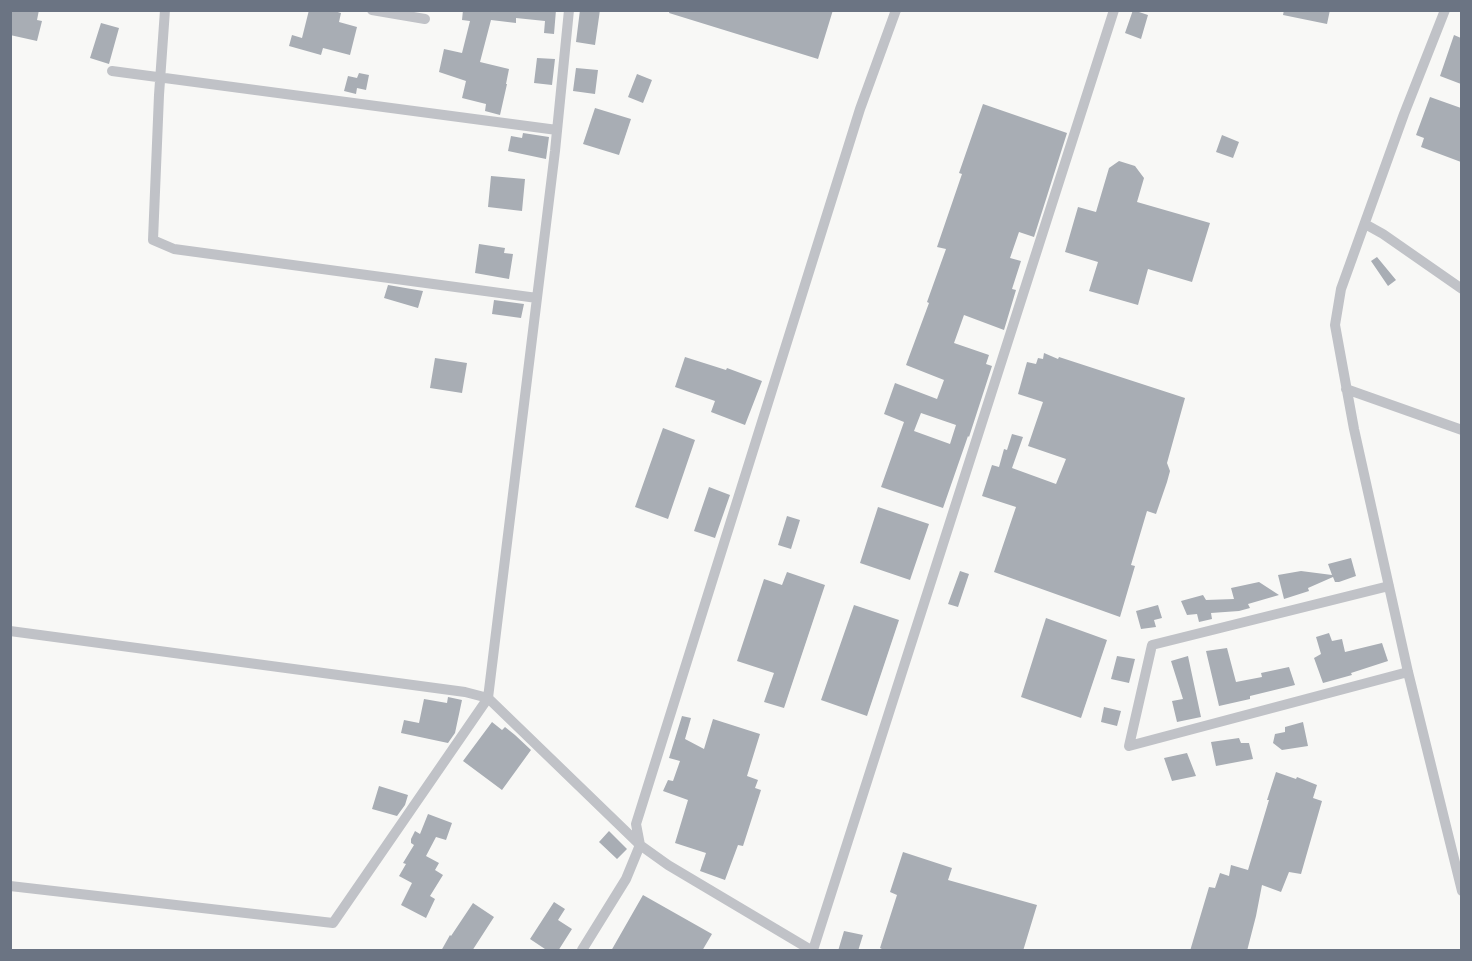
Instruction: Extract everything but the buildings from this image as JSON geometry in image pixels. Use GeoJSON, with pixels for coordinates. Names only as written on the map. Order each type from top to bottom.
{"type":"FeatureCollection","features":[{"type":"Feature","properties":{"kind":"street"},"geometry":{"type":"LineString","coordinates":[[165,10],[153,240],[174,249],[537,298]]}},
{"type":"Feature","properties":{"kind":"street"},"geometry":{"type":"LineString","coordinates":[[372,10],[425,20]]}},
{"type":"Feature","properties":{"kind":"street"},"geometry":{"type":"LineString","coordinates":[[10,886],[333,923],[488,698],[557,130],[569,10]]}},
{"type":"Feature","properties":{"kind":"street"},"geometry":{"type":"LineString","coordinates":[[582,951],[626,879],[640,845],[636,824],[860,109],[896,10]]}},
{"type":"Feature","properties":{"kind":"street"},"geometry":{"type":"LineString","coordinates":[[10,631],[454,690],[488,698],[640,845],[668,865],[812,951],[1114,10]]}},
{"type":"Feature","properties":{"kind":"street"},"geometry":{"type":"LineString","coordinates":[[1445,10],[1404,114],[1341,289],[1335,325],[1346,389],[1408,672],[1461,891]]}},
{"type":"Feature","properties":{"kind":"street"},"geometry":{"type":"LineString","coordinates":[[112,71],[557,130]]}},
{"type":"Feature","properties":{"kind":"street"},"geometry":{"type":"LineString","coordinates":[[1365,224],[1383,234],[1461,289]]}},
{"type":"Feature","properties":{"kind":"street"},"geometry":{"type":"LineString","coordinates":[[1346,389],[1461,430]]}},
{"type":"Feature","properties":{"kind":"street"},"geometry":{"type":"LineString","coordinates":[[1389,586],[1152,645],[1129,746],[1408,672]]}}]}
